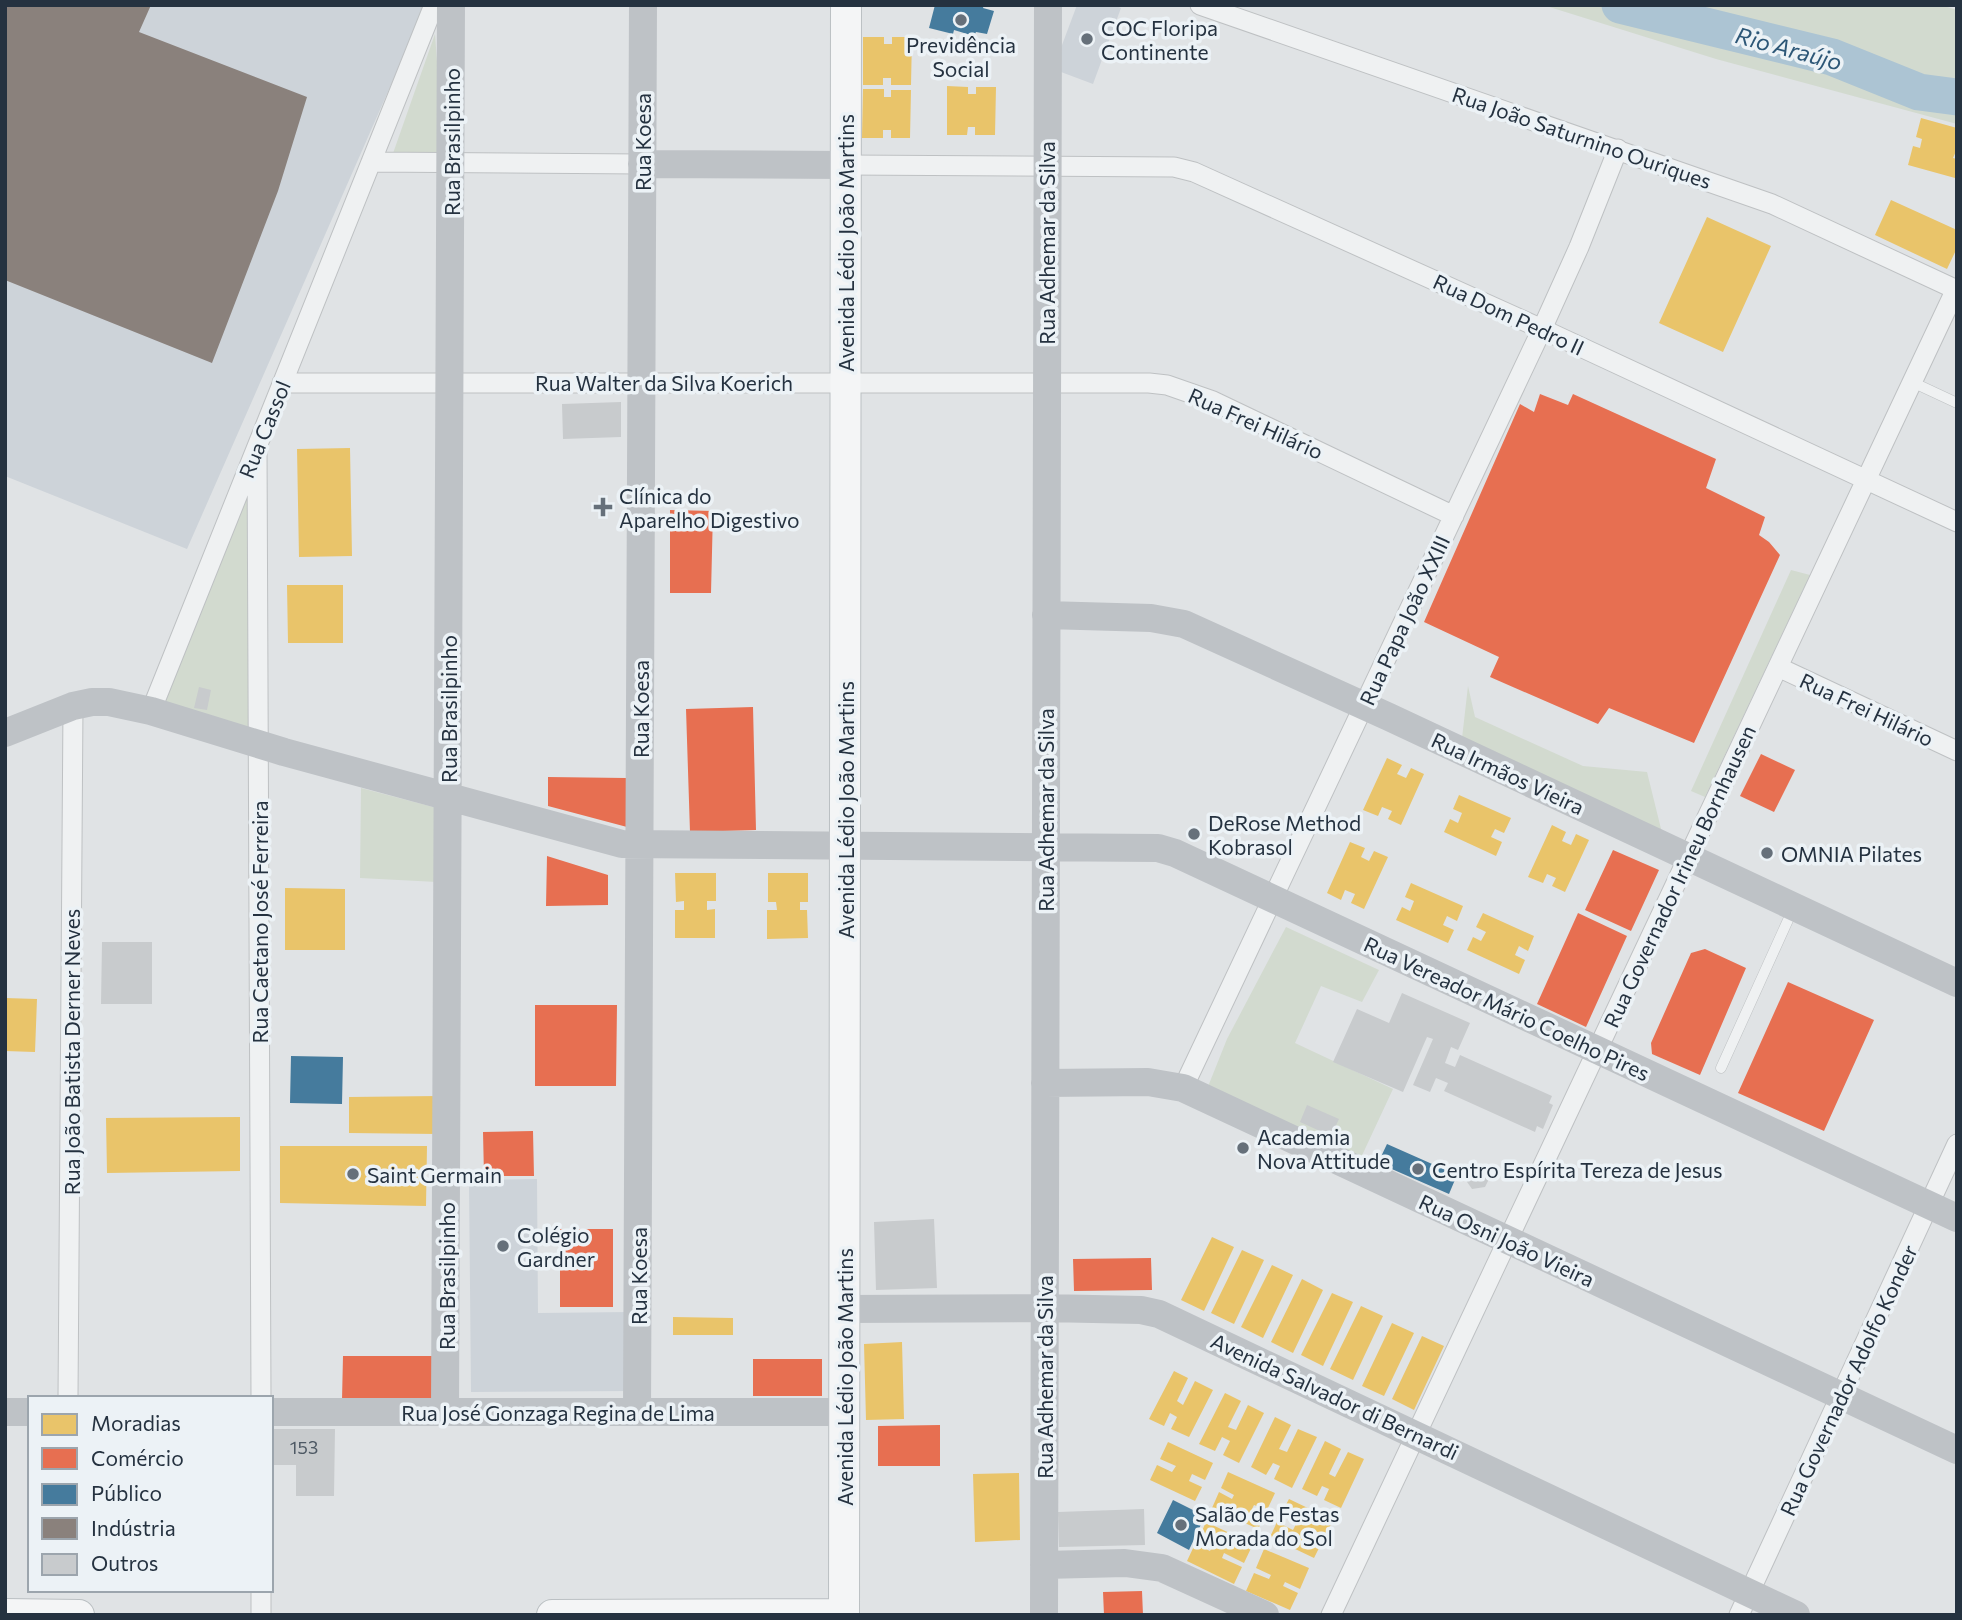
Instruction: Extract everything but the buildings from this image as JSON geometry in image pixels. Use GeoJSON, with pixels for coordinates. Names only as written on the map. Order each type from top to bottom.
{"type":"FeatureCollection","features":[{"type":"Feature","properties":{"kind":"main road","name":"Avenida Lédio João Martins"},"geometry":{"type":"LineString","coordinates":[[844,1614],[846,5]]}},
{"type":"Feature","properties":{"kind":"main road"},"geometry":{"type":"LineString","coordinates":[[5,1614],[79,1615]]}},
{"type":"Feature","properties":{"kind":"main road"},"geometry":{"type":"LineString","coordinates":[[552,1615],[844,1614]]}},
{"type":"Feature","properties":{"kind":"street","name":"Rua Cassol"},"geometry":{"type":"LineString","coordinates":[[152,711],[433,5]]}},
{"type":"Feature","properties":{"kind":"street","name":"Rua Brasilpinho"},"geometry":{"type":"LineString","coordinates":[[445,1412],[451,5]]}},
{"type":"Feature","properties":{"kind":"street","name":"Rua Koesa"},"geometry":{"type":"LineString","coordinates":[[637,1412],[643,5]]}},
{"type":"Feature","properties":{"kind":"street"},"geometry":{"type":"LineString","coordinates":[[1048,18],[1060,5]]}},
{"type":"Feature","properties":{"kind":"street","name":"Rua João Saturnino Ouriques"},"geometry":{"type":"LineString","coordinates":[[1200,5],[1772,204],[1956,290]]}},
{"type":"Feature","properties":{"kind":"street","name":"Rua Adhemar da Silva"},"geometry":{"type":"LineString","coordinates":[[1044,1615],[1048,18]]}},
{"type":"Feature","properties":{"kind":"street","name":"Rua Papa João XXIII"},"geometry":{"type":"LineString","coordinates":[[1183,1088],[1542,329],[1618,149]]}},
{"type":"Feature","properties":{"kind":"street"},"geometry":{"type":"LineString","coordinates":[[371,162],[845,164]]}},
{"type":"Feature","properties":{"kind":"street","name":"Rua Dom Pedro II"},"geometry":{"type":"LineString","coordinates":[[845,164],[1174,167],[1194,172],[1542,329],[1957,522]]}},
{"type":"Feature","properties":{"kind":"street","name":"Rua Governador Irineu Bornhausen"},"geometry":{"type":"LineString","coordinates":[[1331,1615],[1956,290]]}},
{"type":"Feature","properties":{"kind":"street","name":"Rua Walter da Silva Koerich"},"geometry":{"type":"LineString","coordinates":[[282,383],[1046,381]]}},
{"type":"Feature","properties":{"kind":"street","name":"Rua Frei Hilário"},"geometry":{"type":"LineString","coordinates":[[1046,381],[1149,383],[1189,391],[1454,516]]}},
{"type":"Feature","properties":{"kind":"street","name":"Rua Caetano José Ferreira"},"geometry":{"type":"LineString","coordinates":[[257,447],[261,1396]]}},
{"type":"Feature","properties":{"kind":"street","name":"Rua Irmãos Vieira"},"geometry":{"type":"LineString","coordinates":[[1046,615],[1151,618],[1184,624],[1957,983]]}},
{"type":"Feature","properties":{"kind":"street","name":"Rua Frei Hilário"},"geometry":{"type":"LineString","coordinates":[[1778,667],[1957,751]]}},
{"type":"Feature","properties":{"kind":"street"},"geometry":{"type":"LineString","coordinates":[[5,733],[73,706],[92,702],[109,702],[152,711]]}},
{"type":"Feature","properties":{"kind":"street","name":"Rua João Batista Derner Neves"},"geometry":{"type":"LineString","coordinates":[[68,1396],[73,706]]}},
{"type":"Feature","properties":{"kind":"street","name":"Rua Vereador Mário Coelho Pires"},"geometry":{"type":"LineString","coordinates":[[152,711],[258,744],[611,843],[1158,848],[1175,853],[1957,1218]]}},
{"type":"Feature","properties":{"kind":"street","name":"Rua Osni João Vieira"},"geometry":{"type":"LineString","coordinates":[[1045,1083],[1147,1082],[1183,1088],[1957,1450]]}},
{"type":"Feature","properties":{"kind":"street","name":"Rua Governador Adolfo Konder"},"geometry":{"type":"LineString","coordinates":[[1744,1604],[1957,1144]]}},
{"type":"Feature","properties":{"kind":"street","name":"Avenida Salvador di Bernardi"},"geometry":{"type":"LineString","coordinates":[[844,1309],[1045,1308],[1141,1310],[1159,1314],[1416,1434],[1744,1604],[1796,1615]]}},
{"type":"Feature","properties":{"kind":"street"},"geometry":{"type":"LineString","coordinates":[[5,1412],[28,1412]]}},
{"type":"Feature","properties":{"kind":"street","name":"Rua José Gonzaga Regina de Lima"},"geometry":{"type":"LineString","coordinates":[[273,1412],[844,1412]]}},
{"type":"Feature","properties":{"kind":"street"},"geometry":{"type":"LineString","coordinates":[[1044,1565],[1125,1563],[1162,1568],[1265,1615]]}},
{"type":"Feature","properties":{"kind":"street"},"geometry":{"type":"LineString","coordinates":[[261,1592],[261,1615]]}},
{"type":"Feature","properties":{"kind":"lane"},"geometry":{"type":"LineString","coordinates":[[1912,382],[1957,403]]}},
{"type":"Feature","properties":{"kind":"lane"},"geometry":{"type":"LineString","coordinates":[[1721,1068],[1794,907]]}},
{"type":"Feature","properties":{"kind":"shaded area"},"geometry":{"type":"Polygon","coordinates":[[[5,5],[426,5],[187,549],[5,476],[5,5]]]}},
{"type":"Feature","properties":{"kind":"shaded area","name":"COC Floripa Continente"},"geometry":{"type":"Polygon","coordinates":[[[1077,5],[1114,5],[1121,8],[1093,84],[1053,69],[1077,5]]]}},
{"type":"Feature","properties":{"kind":"shaded area"},"geometry":{"type":"Polygon","coordinates":[[[1543,5],[1941,5],[1957,10],[1957,124],[1716,59],[1543,5]]]}},
{"type":"Feature","properties":{"kind":"shaded area"},"geometry":{"type":"Polygon","coordinates":[[[435,34],[444,158],[391,159],[435,34]]]}},
{"type":"Feature","properties":{"kind":"shaded area"},"geometry":{"type":"Polygon","coordinates":[[[250,478],[251,733],[160,709],[250,478]]]}},
{"type":"Feature","properties":{"kind":"shaded area"},"geometry":{"type":"Polygon","coordinates":[[[1791,570],[1810,575],[1705,797],[1691,791],[1791,570]]]}},
{"type":"Feature","properties":{"kind":"shaded area"},"geometry":{"type":"Polygon","coordinates":[[[1468,686],[1475,717],[1583,766],[1647,772],[1664,841],[1461,747],[1468,686]]]}},
{"type":"Feature","properties":{"kind":"shaded area"},"geometry":{"type":"Polygon","coordinates":[[[361,788],[437,808],[437,882],[360,878],[361,788]]]}},
{"type":"Feature","properties":{"kind":"shaded area"},"geometry":{"type":"Polygon","coordinates":[[[1286,927],[1379,970],[1362,1002],[1321,986],[1295,1043],[1393,1089],[1358,1164],[1207,1089],[1227,1039],[1286,927]]]}},
{"type":"Feature","properties":{"kind":"shaded area","name":"Colégio Gardner"},"geometry":{"type":"Polygon","coordinates":[[[537,1179],[538,1313],[630,1312],[631,1391],[471,1392],[469,1180],[537,1179]]]}},
{"type":"Feature","properties":{"kind":"waterway","name":"Rio Araújo"},"geometry":{"type":"LineString","coordinates":[[1620,5],[1832,57],[1919,92],[1957,97]]}},
{"type":"Feature","properties":{"kind":"place","name":"Previdência Social"},"geometry":{"type":"Point","coordinates":[961,20]}},
{"type":"Feature","properties":{"kind":"place","name":"COC Floripa Continente"},"geometry":{"type":"Point","coordinates":[1087,39]}},
{"type":"Feature","properties":{"kind":"place","name":"Clínica do Aparelho Digestivo"},"geometry":{"type":"Point","coordinates":[603,507]}},
{"type":"Feature","properties":{"kind":"place","name":"DeRose Method Kobrasol"},"geometry":{"type":"Point","coordinates":[1194,834]}},
{"type":"Feature","properties":{"kind":"place","name":"OMNIA Pilates"},"geometry":{"type":"Point","coordinates":[1767,853]}},
{"type":"Feature","properties":{"kind":"place","name":"Academia Nova Attitude"},"geometry":{"type":"Point","coordinates":[1243,1148]}},
{"type":"Feature","properties":{"kind":"place","name":"Centro Espírita Tereza de Jesus"},"geometry":{"type":"Point","coordinates":[1418,1169]}},
{"type":"Feature","properties":{"kind":"place","name":"Saint Germain"},"geometry":{"type":"Point","coordinates":[353,1174]}},
{"type":"Feature","properties":{"kind":"place","name":"Colégio Gardner"},"geometry":{"type":"Point","coordinates":[503,1246]}},
{"type":"Feature","properties":{"kind":"place","name":"Salão de Festas Morada do Sol"},"geometry":{"type":"Point","coordinates":[1181,1525]}}]}
